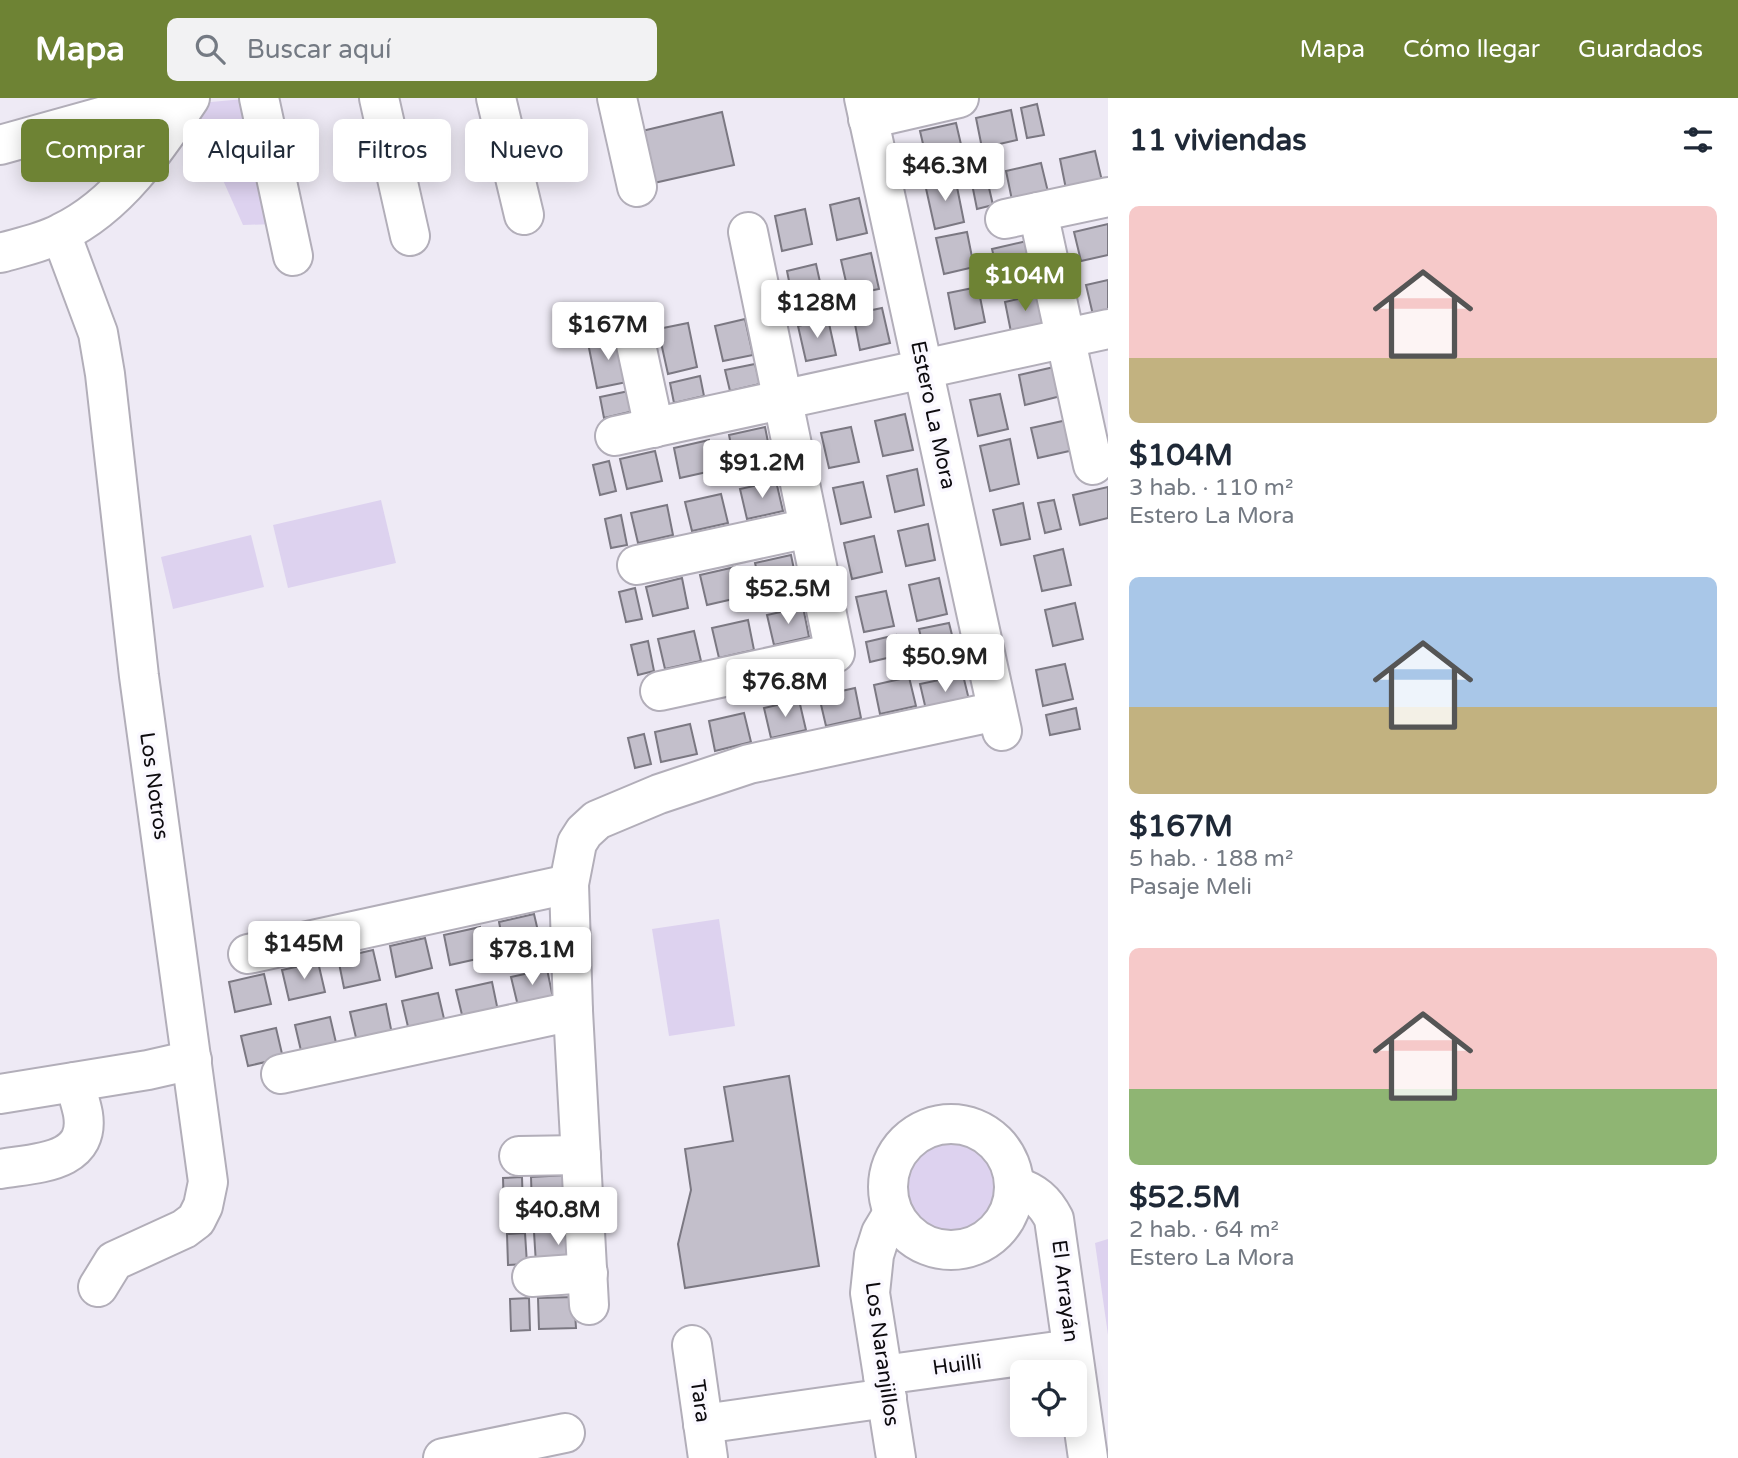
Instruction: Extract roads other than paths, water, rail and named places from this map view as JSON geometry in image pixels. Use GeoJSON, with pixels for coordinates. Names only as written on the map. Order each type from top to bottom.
{"type":"FeatureCollection","features":[{"type":"Feature","properties":{"kind":"street"},"geometry":{"type":"LineString","coordinates":[[0,145],[169,98]]}},
{"type":"Feature","properties":{"kind":"street"},"geometry":{"type":"LineString","coordinates":[[0,253],[36,244],[61,233],[98,210],[154,151],[190,98]]}},
{"type":"Feature","properties":{"kind":"street"},"geometry":{"type":"LineString","coordinates":[[259,98],[293,256]]}},
{"type":"Feature","properties":{"kind":"street"},"geometry":{"type":"LineString","coordinates":[[379,98],[410,236]]}},
{"type":"Feature","properties":{"kind":"street"},"geometry":{"type":"LineString","coordinates":[[496,98],[524,215]]}},
{"type":"Feature","properties":{"kind":"street"},"geometry":{"type":"LineString","coordinates":[[617,98],[637,187]]}},
{"type":"Feature","properties":{"kind":"street"},"geometry":{"type":"LineString","coordinates":[[866,108],[959,98]]}},
{"type":"Feature","properties":{"kind":"street","name":"Estero La Mora"},"geometry":{"type":"LineString","coordinates":[[569,884],[577,844],[584,832],[597,820],[659,794],[749,764],[1000,721],[866,108]]}},
{"type":"Feature","properties":{"kind":"street"},"geometry":{"type":"LineString","coordinates":[[1087,466],[1065,339],[1022,216],[1108,197]]}},
{"type":"Feature","properties":{"kind":"street"},"geometry":{"type":"LineString","coordinates":[[660,691],[835,653],[748,232]]}},
{"type":"Feature","properties":{"kind":"street","name":"Los Notros"},"geometry":{"type":"LineString","coordinates":[[61,233],[98,333],[105,374],[139,676],[208,1182],[203,1206],[196,1220],[184,1229],[114,1261],[98,1287]]}},
{"type":"Feature","properties":{"kind":"street"},"geometry":{"type":"LineString","coordinates":[[615,436],[1108,330]]}},
{"type":"Feature","properties":{"kind":"street"},"geometry":{"type":"LineString","coordinates":[[635,340],[654,428]]}},
{"type":"Feature","properties":{"kind":"street"},"geometry":{"type":"LineString","coordinates":[[637,565],[809,527]]}},
{"type":"Feature","properties":{"kind":"street"},"geometry":{"type":"LineString","coordinates":[[248,954],[569,884],[588,1289],[532,1277]]}},
{"type":"Feature","properties":{"kind":"street"},"geometry":{"type":"LineString","coordinates":[[281,1074],[573,1011]]}},
{"type":"Feature","properties":{"kind":"street"},"geometry":{"type":"LineString","coordinates":[[0,1094],[192,1060]]}},
{"type":"Feature","properties":{"kind":"street"},"geometry":{"type":"LineString","coordinates":[[0,1169],[57,1159],[77,1146],[82,1132],[83,1116],[75,1082]]}},
{"type":"Feature","properties":{"kind":"street"},"geometry":{"type":"LineString","coordinates":[[947,1124],[964,1125],[987,1135],[1005,1154],[1013,1169],[1015,1186],[1013,1204],[1006,1220],[995,1234],[964,1250],[947,1251],[914,1239],[902,1228],[893,1213],[888,1196],[892,1162],[901,1147],[929,1127],[947,1124]]}},
{"type":"Feature","properties":{"kind":"street"},"geometry":{"type":"LineString","coordinates":[[519,1156],[581,1155]]}},
{"type":"Feature","properties":{"kind":"street","name":"El Arrayán"},"geometry":{"type":"LineString","coordinates":[[1015,1186],[1038,1196],[1048,1206],[1054,1219],[1088,1458]]}},
{"type":"Feature","properties":{"kind":"street","name":"Los Naranjillos"},"geometry":{"type":"LineString","coordinates":[[893,1213],[881,1233],[871,1274],[870,1293],[896,1458]]}},
{"type":"Feature","properties":{"kind":"street","name":"Tara"},"geometry":{"type":"LineString","coordinates":[[692,1345],[706,1441]]}},
{"type":"Feature","properties":{"kind":"street","name":"Huilli"},"geometry":{"type":"LineString","coordinates":[[706,1441],[885,1387],[1072,1349]]}},
{"type":"Feature","properties":{"kind":"street"},"geometry":{"type":"LineString","coordinates":[[443,1458],[565,1434]]}}]}
